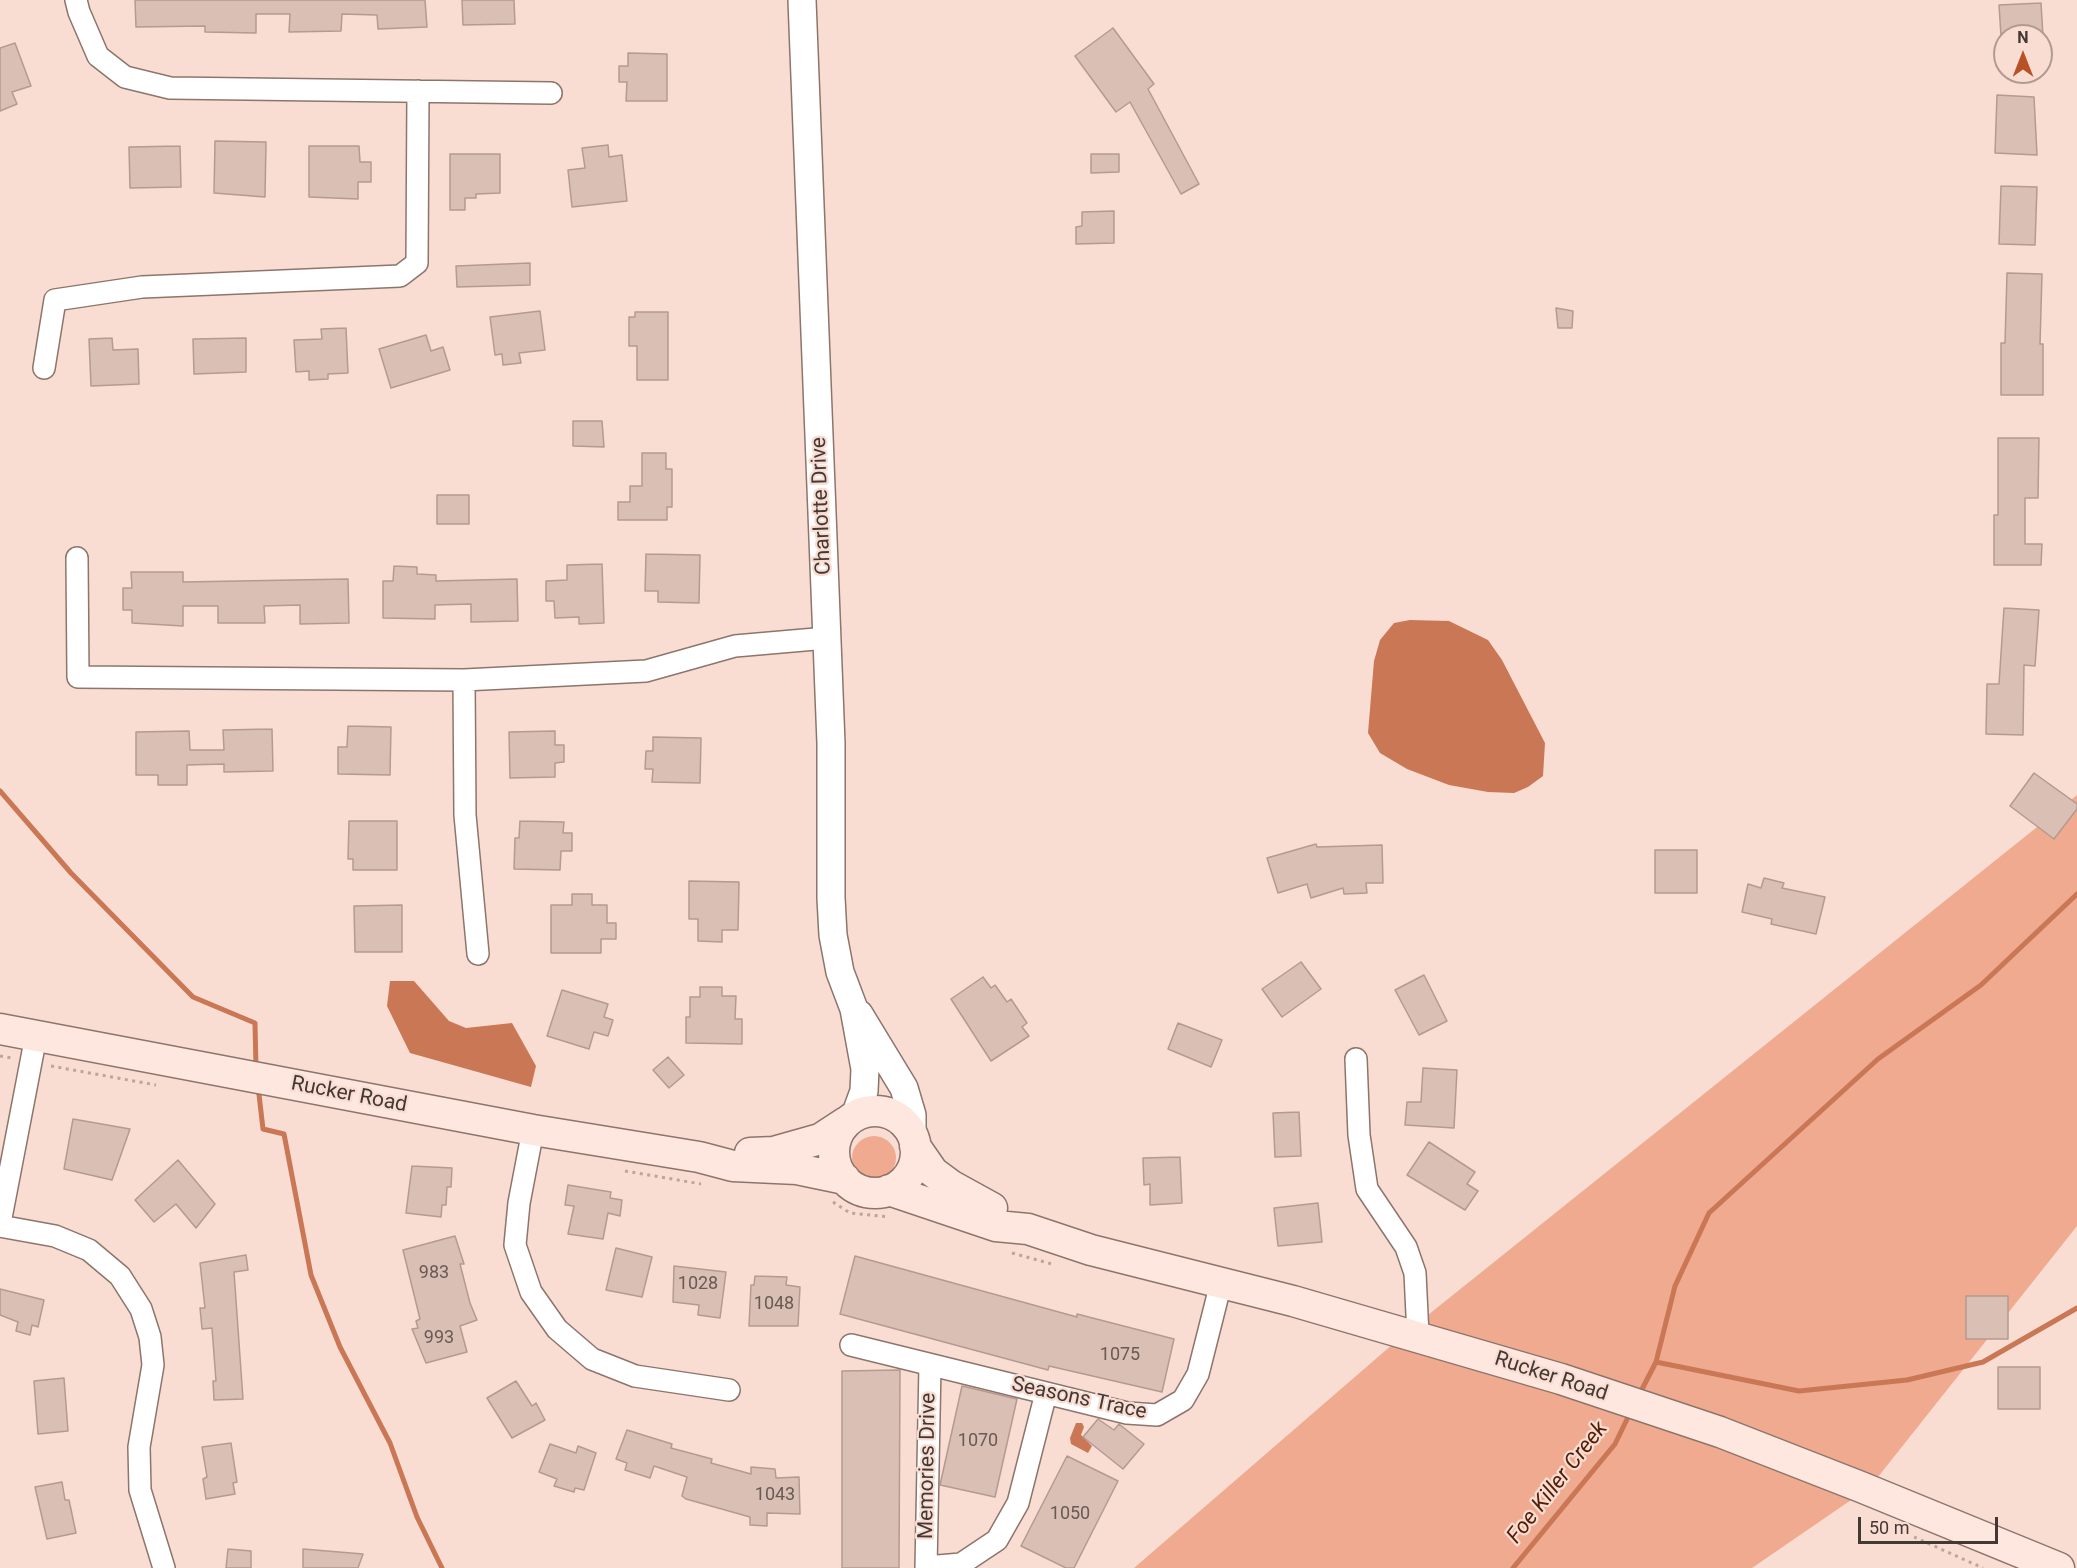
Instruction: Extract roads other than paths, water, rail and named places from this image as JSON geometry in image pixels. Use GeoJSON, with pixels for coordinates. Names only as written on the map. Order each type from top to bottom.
{"type":"FeatureCollection","features":[{"type":"Feature","properties":{"kind":"main road","name":"Rucker Road"},"geometry":{"type":"LineString","coordinates":[[0,1029],[34,1049],[533,1130],[700,1170],[733,1166],[797,1169],[838,1190]]}},
{"type":"Feature","properties":{"kind":"main road"},"geometry":{"type":"LineString","coordinates":[[870,1111],[883,1111],[896,1116],[914,1140],[914,1164],[890,1203],[858,1189],[838,1190],[834,1145],[838,1132],[850,1119],[870,1111]]}},
{"type":"Feature","properties":{"kind":"main road","name":"Rucker Road"},"geometry":{"type":"LineString","coordinates":[[700,1170],[820,1139],[850,1119]]}},
{"type":"Feature","properties":{"kind":"main road","name":"Rucker Road"},"geometry":{"type":"LineString","coordinates":[[914,1140],[933,1172],[1019,1241]]}},
{"type":"Feature","properties":{"kind":"main road","name":"Rucker Road"},"geometry":{"type":"LineString","coordinates":[[890,1203],[996,1226],[1019,1241],[1091,1250],[1221,1283],[1418,1336],[1602,1393],[1661,1412],[1862,1486],[2059,1568]]}},
{"type":"Feature","properties":{"kind":"street"},"geometry":{"type":"LineString","coordinates":[[76,0],[98,56],[124,77],[170,88],[551,93]]}},
{"type":"Feature","properties":{"kind":"street","name":"Charlotte Drive"},"geometry":{"type":"LineString","coordinates":[[802,0],[827,638],[833,935],[840,972],[854,1009],[865,1069],[864,1091],[850,1119]]}},
{"type":"Feature","properties":{"kind":"street"},"geometry":{"type":"LineString","coordinates":[[44,368],[55,300],[142,287],[400,276],[417,263],[418,91]]}},
{"type":"Feature","properties":{"kind":"street"},"geometry":{"type":"LineString","coordinates":[[76,558],[78,677],[464,680],[646,671],[735,646],[827,638]]}},
{"type":"Feature","properties":{"kind":"street"},"geometry":{"type":"LineString","coordinates":[[464,680],[465,815],[478,954]]}},
{"type":"Feature","properties":{"kind":"street","name":"Charlotte Drive"},"geometry":{"type":"LineString","coordinates":[[854,1009],[867,1024],[904,1088],[912,1115],[914,1140]]}},
{"type":"Feature","properties":{"kind":"street"},"geometry":{"type":"LineString","coordinates":[[34,1049],[0,1225],[55,1236],[89,1250],[120,1276],[141,1309],[150,1337],[153,1365],[139,1447],[140,1490],[164,1568]]}},
{"type":"Feature","properties":{"kind":"street"},"geometry":{"type":"LineString","coordinates":[[1356,1059],[1359,1135],[1367,1189],[1407,1246],[1415,1273],[1418,1336]]}},
{"type":"Feature","properties":{"kind":"street"},"geometry":{"type":"LineString","coordinates":[[533,1130],[519,1203],[515,1245],[531,1292],[557,1329],[592,1359],[635,1376],[729,1390]]}},
{"type":"Feature","properties":{"kind":"street","name":"Seasons Trace"},"geometry":{"type":"LineString","coordinates":[[851,1345],[1127,1413],[1157,1415],[1183,1400],[1197,1374],[1221,1283]]}},
{"type":"Feature","properties":{"kind":"street","name":"Memories Drive"},"geometry":{"type":"LineString","coordinates":[[926,1567],[930,1365]]}},
{"type":"Feature","properties":{"kind":"street"},"geometry":{"type":"LineString","coordinates":[[926,1567],[961,1564],[997,1540],[1018,1503],[1046,1393]]}},
{"type":"Feature","properties":{"kind":"waterway"},"geometry":{"type":"LineString","coordinates":[[0,791],[71,873],[193,997],[255,1023],[256,1068]]}},
{"type":"Feature","properties":{"kind":"waterway"},"geometry":{"type":"LineString","coordinates":[[1656,1362],[1675,1286],[1709,1213],[1878,1059],[1981,985],[2077,894]]}},
{"type":"Feature","properties":{"kind":"waterway"},"geometry":{"type":"LineString","coordinates":[[258,1086],[263,1129],[284,1134],[311,1275],[340,1347],[390,1443],[417,1517],[442,1568]]}},
{"type":"Feature","properties":{"kind":"waterway","name":"Foe Killer Creek"},"geometry":{"type":"LineString","coordinates":[[1639,1395],[1656,1362],[1799,1391],[1907,1380],[1983,1362],[2077,1308]]}},
{"type":"Feature","properties":{"kind":"waterway","name":"Foe Killer Creek"},"geometry":{"type":"LineString","coordinates":[[1513,1568],[1615,1444],[1631,1411]]}}]}
